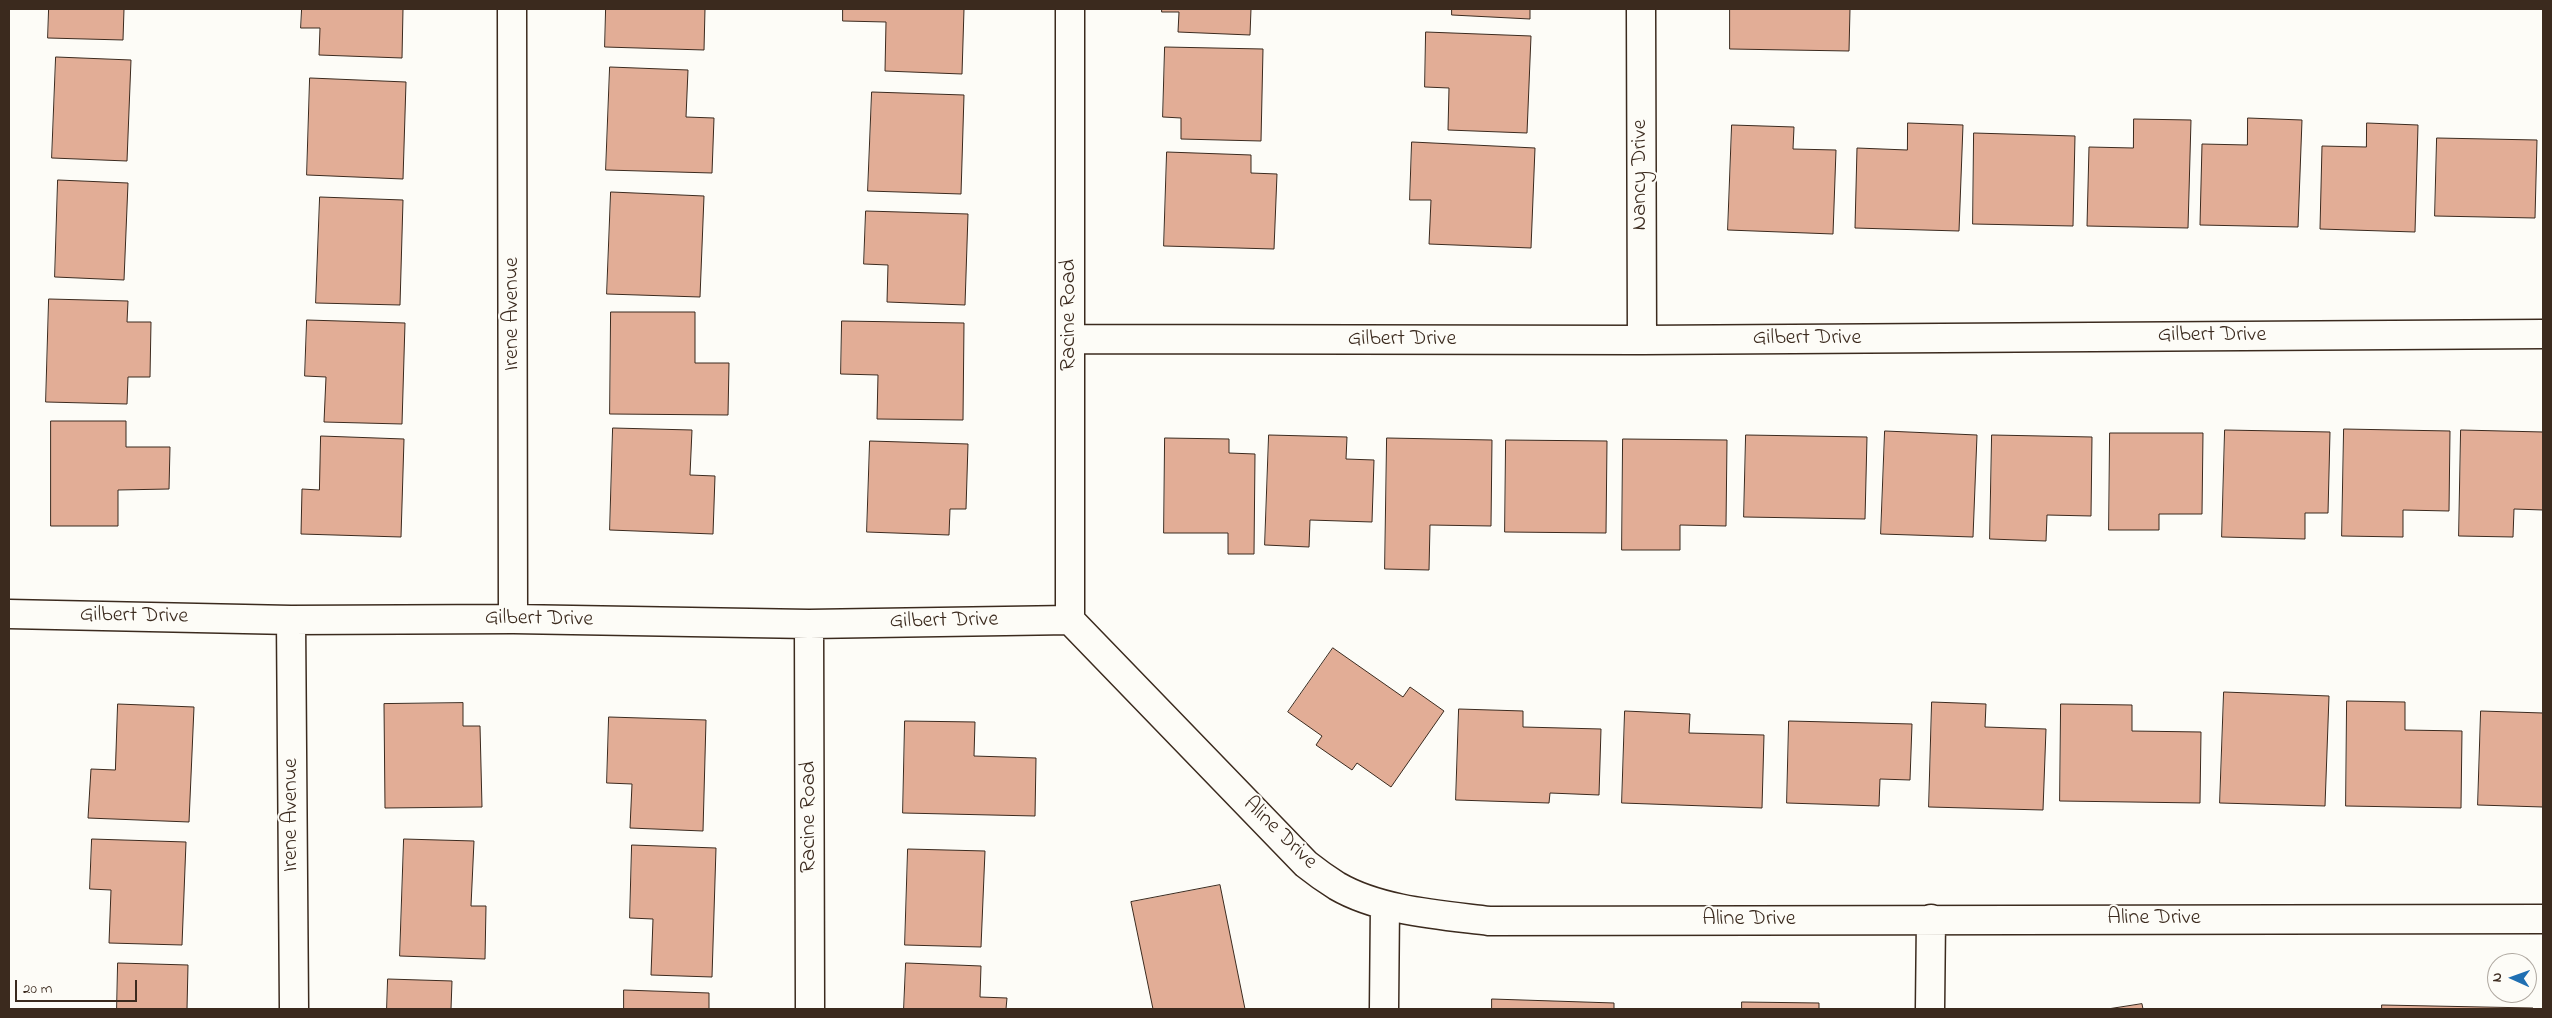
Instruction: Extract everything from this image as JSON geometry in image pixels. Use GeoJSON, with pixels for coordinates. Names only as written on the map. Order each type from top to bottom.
{"type":"FeatureCollection","features":[{"type":"Feature","properties":{"kind":"street","name":"Irene Avenue"},"geometry":{"type":"LineString","coordinates":[[512,9],[514,619]]}},
{"type":"Feature","properties":{"kind":"street","name":"Racine Road"},"geometry":{"type":"LineString","coordinates":[[1070,9],[1070,620]]}},
{"type":"Feature","properties":{"kind":"street","name":"Nancy Drive"},"geometry":{"type":"LineString","coordinates":[[1641,9],[1642,340]]}},
{"type":"Feature","properties":{"kind":"street","name":"Gilbert Drive"},"geometry":{"type":"LineString","coordinates":[[1070,339],[1642,340],[2543,334]]}},
{"type":"Feature","properties":{"kind":"street","name":"Gilbert Drive"},"geometry":{"type":"LineString","coordinates":[[9,614],[291,620],[514,619],[809,624],[1070,620]]}},
{"type":"Feature","properties":{"kind":"street","name":"Irene Avenue"},"geometry":{"type":"LineString","coordinates":[[291,620],[294,1009]]}},
{"type":"Feature","properties":{"kind":"street","name":"Aline Drive"},"geometry":{"type":"LineString","coordinates":[[1070,620],[1306,864],[1339,887],[1385,904],[1438,915],[1489,921],[2543,919]]}},
{"type":"Feature","properties":{"kind":"street","name":"Racine Road"},"geometry":{"type":"LineString","coordinates":[[809,624],[810,1009]]}},
{"type":"Feature","properties":{"kind":"street"},"geometry":{"type":"LineString","coordinates":[[1384,1009],[1385,904]]}},
{"type":"Feature","properties":{"kind":"street"},"geometry":{"type":"LineString","coordinates":[[1930,1009],[1931,919]]}},
{"type":"Feature","properties":{"kind":"building"},"geometry":{"type":"Polygon","coordinates":[[[49,9],[124,9],[123,40],[48,38],[49,9]]]}},
{"type":"Feature","properties":{"kind":"building"},"geometry":{"type":"Polygon","coordinates":[[[302,9],[403,9],[402,58],[319,55],[320,28],[301,28],[302,9]]]}},
{"type":"Feature","properties":{"kind":"building"},"geometry":{"type":"Polygon","coordinates":[[[606,9],[705,9],[704,50],[605,47],[606,9]]]}},
{"type":"Feature","properties":{"kind":"building"},"geometry":{"type":"Polygon","coordinates":[[[843,9],[964,9],[962,74],[885,71],[886,22],[843,21],[843,9]]]}},
{"type":"Feature","properties":{"kind":"building"},"geometry":{"type":"Polygon","coordinates":[[[1162,9],[1251,9],[1250,35],[1178,32],[1179,12],[1162,12],[1162,9]]]}},
{"type":"Feature","properties":{"kind":"building"},"geometry":{"type":"Polygon","coordinates":[[[1452,9],[1530,9],[1530,19],[1452,15],[1452,9]]]}},
{"type":"Feature","properties":{"kind":"building"},"geometry":{"type":"Polygon","coordinates":[[[1730,9],[1850,9],[1849,51],[1730,49],[1730,9]]]}},
{"type":"Feature","properties":{"kind":"building"},"geometry":{"type":"Polygon","coordinates":[[[1426,32],[1531,36],[1527,133],[1448,130],[1449,88],[1425,87],[1426,32]]]}},
{"type":"Feature","properties":{"kind":"building"},"geometry":{"type":"Polygon","coordinates":[[[1165,47],[1263,49],[1261,141],[1181,139],[1181,118],[1163,117],[1165,47]]]}},
{"type":"Feature","properties":{"kind":"building"},"geometry":{"type":"Polygon","coordinates":[[[56,57],[131,60],[127,161],[52,158],[56,57]]]}},
{"type":"Feature","properties":{"kind":"building"},"geometry":{"type":"Polygon","coordinates":[[[610,67],[688,70],[686,117],[714,118],[712,173],[606,170],[610,67]]]}},
{"type":"Feature","properties":{"kind":"building"},"geometry":{"type":"Polygon","coordinates":[[[310,78],[406,82],[403,179],[307,175],[310,78]]]}},
{"type":"Feature","properties":{"kind":"building"},"geometry":{"type":"Polygon","coordinates":[[[872,92],[964,95],[961,194],[868,191],[872,92]]]}},
{"type":"Feature","properties":{"kind":"building"},"geometry":{"type":"Polygon","coordinates":[[[2248,118],[2302,120],[2298,227],[2200,225],[2202,144],[2247,145],[2248,118]]]}},
{"type":"Feature","properties":{"kind":"building"},"geometry":{"type":"Polygon","coordinates":[[[2134,119],[2191,120],[2188,228],[2087,226],[2089,147],[2133,148],[2134,119]]]}},
{"type":"Feature","properties":{"kind":"building"},"geometry":{"type":"Polygon","coordinates":[[[1908,123],[1963,125],[1959,231],[1855,228],[1857,148],[1907,150],[1908,123]]]}},
{"type":"Feature","properties":{"kind":"building"},"geometry":{"type":"Polygon","coordinates":[[[2367,123],[2418,125],[2415,232],[2320,229],[2322,146],[2366,147],[2367,123]]]}},
{"type":"Feature","properties":{"kind":"building"},"geometry":{"type":"Polygon","coordinates":[[[1732,125],[1794,127],[1793,149],[1836,150],[1833,234],[1728,230],[1732,125]]]}},
{"type":"Feature","properties":{"kind":"building"},"geometry":{"type":"Polygon","coordinates":[[[1974,133],[2075,136],[2073,226],[1973,224],[1974,133]]]}},
{"type":"Feature","properties":{"kind":"building"},"geometry":{"type":"Polygon","coordinates":[[[2437,138],[2537,140],[2535,218],[2435,216],[2437,138]]]}},
{"type":"Feature","properties":{"kind":"building"},"geometry":{"type":"Polygon","coordinates":[[[1412,142],[1535,148],[1531,248],[1429,244],[1431,200],[1410,200],[1412,142]]]}},
{"type":"Feature","properties":{"kind":"building"},"geometry":{"type":"Polygon","coordinates":[[[1167,152],[1251,155],[1251,173],[1277,174],[1274,249],[1164,246],[1167,152]]]}},
{"type":"Feature","properties":{"kind":"building"},"geometry":{"type":"Polygon","coordinates":[[[58,180],[128,183],[124,280],[55,277],[58,180]]]}},
{"type":"Feature","properties":{"kind":"building"},"geometry":{"type":"Polygon","coordinates":[[[611,192],[704,196],[700,297],[607,294],[611,192]]]}},
{"type":"Feature","properties":{"kind":"building"},"geometry":{"type":"Polygon","coordinates":[[[320,197],[403,200],[400,305],[316,303],[320,197]]]}},
{"type":"Feature","properties":{"kind":"building"},"geometry":{"type":"Polygon","coordinates":[[[866,211],[968,214],[965,305],[887,302],[888,265],[864,264],[866,211]]]}},
{"type":"Feature","properties":{"kind":"building"},"geometry":{"type":"Polygon","coordinates":[[[49,299],[128,301],[127,322],[151,322],[150,377],[128,377],[127,404],[46,402],[49,299]]]}},
{"type":"Feature","properties":{"kind":"building"},"geometry":{"type":"Polygon","coordinates":[[[611,312],[695,312],[695,363],[729,363],[728,415],[610,414],[611,312]]]}},
{"type":"Feature","properties":{"kind":"building"},"geometry":{"type":"Polygon","coordinates":[[[307,320],[405,323],[402,424],[324,422],[326,377],[305,376],[307,320]]]}},
{"type":"Feature","properties":{"kind":"building"},"geometry":{"type":"Polygon","coordinates":[[[842,321],[964,323],[963,420],[877,419],[878,375],[841,374],[842,321]]]}},
{"type":"Feature","properties":{"kind":"building"},"geometry":{"type":"Polygon","coordinates":[[[51,421],[126,421],[126,447],[170,447],[169,489],[118,490],[118,526],[51,526],[51,421]]]}},
{"type":"Feature","properties":{"kind":"building"},"geometry":{"type":"Polygon","coordinates":[[[613,428],[692,430],[690,475],[715,476],[713,534],[610,530],[613,428]]]}},
{"type":"Feature","properties":{"kind":"building"},"geometry":{"type":"Polygon","coordinates":[[[2344,429],[2450,431],[2449,511],[2403,510],[2403,537],[2342,536],[2344,429]]]}},
{"type":"Feature","properties":{"kind":"building"},"geometry":{"type":"Polygon","coordinates":[[[2225,430],[2330,432],[2328,513],[2305,513],[2305,539],[2222,537],[2225,430]]]}},
{"type":"Feature","properties":{"kind":"building"},"geometry":{"type":"Polygon","coordinates":[[[2461,430],[2543,432],[2543,510],[2514,509],[2513,537],[2459,536],[2461,430]]]}},
{"type":"Feature","properties":{"kind":"building"},"geometry":{"type":"Polygon","coordinates":[[[1885,431],[1977,435],[1973,537],[1881,534],[1885,431]]]}},
{"type":"Feature","properties":{"kind":"building"},"geometry":{"type":"Polygon","coordinates":[[[2110,433],[2203,433],[2202,514],[2159,514],[2159,530],[2109,530],[2110,433]]]}},
{"type":"Feature","properties":{"kind":"building"},"geometry":{"type":"Polygon","coordinates":[[[1269,435],[1347,437],[1346,459],[1374,460],[1372,522],[1310,520],[1309,547],[1265,545],[1269,435]]]}},
{"type":"Feature","properties":{"kind":"building"},"geometry":{"type":"Polygon","coordinates":[[[1746,435],[1867,437],[1865,519],[1744,517],[1746,435]]]}},
{"type":"Feature","properties":{"kind":"building"},"geometry":{"type":"Polygon","coordinates":[[[1992,435],[2092,437],[2091,516],[2047,515],[2046,541],[1990,539],[1992,435]]]}},
{"type":"Feature","properties":{"kind":"building"},"geometry":{"type":"Polygon","coordinates":[[[321,436],[404,439],[401,537],[301,534],[302,489],[319,490],[321,436]]]}},
{"type":"Feature","properties":{"kind":"building"},"geometry":{"type":"Polygon","coordinates":[[[1165,438],[1229,439],[1229,453],[1255,454],[1254,554],[1228,554],[1228,533],[1164,533],[1165,438]]]}},
{"type":"Feature","properties":{"kind":"building"},"geometry":{"type":"Polygon","coordinates":[[[1387,438],[1492,440],[1491,526],[1430,525],[1429,570],[1385,569],[1387,438]]]}},
{"type":"Feature","properties":{"kind":"building"},"geometry":{"type":"Polygon","coordinates":[[[1623,439],[1727,440],[1726,526],[1680,525],[1680,550],[1622,550],[1623,439]]]}},
{"type":"Feature","properties":{"kind":"building"},"geometry":{"type":"Polygon","coordinates":[[[1506,440],[1607,441],[1606,533],[1505,532],[1506,440]]]}},
{"type":"Feature","properties":{"kind":"building"},"geometry":{"type":"Polygon","coordinates":[[[870,441],[968,444],[966,509],[950,509],[949,535],[867,532],[870,441]]]}},
{"type":"Feature","properties":{"kind":"building"},"geometry":{"type":"Polygon","coordinates":[[[1333,648],[1403,697],[1410,687],[1444,711],[1391,787],[1357,763],[1352,770],[1316,745],[1322,736],[1288,712],[1333,648]]]}},
{"type":"Feature","properties":{"kind":"building"},"geometry":{"type":"Polygon","coordinates":[[[2224,692],[2329,696],[2325,806],[2220,803],[2224,692]]]}},
{"type":"Feature","properties":{"kind":"building"},"geometry":{"type":"Polygon","coordinates":[[[2347,701],[2405,702],[2405,730],[2462,731],[2461,808],[2346,806],[2347,701]]]}},
{"type":"Feature","properties":{"kind":"building"},"geometry":{"type":"Polygon","coordinates":[[[1932,702],[1986,704],[1985,727],[2046,729],[2043,810],[1929,807],[1932,702]]]}},
{"type":"Feature","properties":{"kind":"building"},"geometry":{"type":"Polygon","coordinates":[[[463,703],[463,726],[480,726],[482,807],[385,808],[384,704],[463,703]]]}},
{"type":"Feature","properties":{"kind":"building"},"geometry":{"type":"Polygon","coordinates":[[[118,704],[194,707],[189,822],[88,818],[91,769],[115,770],[118,704]]]}},
{"type":"Feature","properties":{"kind":"building"},"geometry":{"type":"Polygon","coordinates":[[[2061,704],[2132,705],[2132,731],[2201,732],[2200,803],[2060,801],[2061,704]]]}},
{"type":"Feature","properties":{"kind":"building"},"geometry":{"type":"Polygon","coordinates":[[[1459,709],[1523,711],[1523,727],[1601,729],[1599,795],[1550,793],[1549,803],[1456,800],[1459,709]]]}},
{"type":"Feature","properties":{"kind":"building"},"geometry":{"type":"Polygon","coordinates":[[[1625,711],[1690,714],[1689,733],[1764,735],[1762,808],[1622,803],[1625,711]]]}},
{"type":"Feature","properties":{"kind":"building"},"geometry":{"type":"Polygon","coordinates":[[[2481,711],[2543,713],[2543,807],[2478,805],[2481,711]]]}},
{"type":"Feature","properties":{"kind":"building"},"geometry":{"type":"Polygon","coordinates":[[[609,717],[706,720],[703,831],[630,828],[632,784],[607,783],[609,717]]]}},
{"type":"Feature","properties":{"kind":"building"},"geometry":{"type":"Polygon","coordinates":[[[905,721],[975,722],[974,756],[1036,758],[1035,816],[903,813],[905,721]]]}},
{"type":"Feature","properties":{"kind":"building"},"geometry":{"type":"Polygon","coordinates":[[[1789,721],[1912,724],[1910,780],[1880,779],[1879,806],[1787,803],[1789,721]]]}},
{"type":"Feature","properties":{"kind":"building"},"geometry":{"type":"Polygon","coordinates":[[[92,839],[186,842],[182,945],[109,943],[111,890],[90,889],[92,839]]]}},
{"type":"Feature","properties":{"kind":"building"},"geometry":{"type":"Polygon","coordinates":[[[404,839],[474,841],[471,906],[486,906],[485,959],[400,956],[404,839]]]}},
{"type":"Feature","properties":{"kind":"building"},"geometry":{"type":"Polygon","coordinates":[[[632,845],[716,848],[712,977],[651,975],[653,919],[630,918],[632,845]]]}},
{"type":"Feature","properties":{"kind":"building"},"geometry":{"type":"Polygon","coordinates":[[[908,849],[985,851],[981,947],[905,945],[908,849]]]}},
{"type":"Feature","properties":{"kind":"building"},"geometry":{"type":"Polygon","coordinates":[[[1220,885],[1245,1009],[1153,1009],[1131,902],[1220,885]]]}},
{"type":"Feature","properties":{"kind":"building"},"geometry":{"type":"Polygon","coordinates":[[[118,963],[188,965],[187,1009],[117,1009],[118,963]]]}},
{"type":"Feature","properties":{"kind":"building"},"geometry":{"type":"Polygon","coordinates":[[[906,963],[981,966],[980,997],[1007,998],[1006,1009],[904,1009],[906,963]]]}},
{"type":"Feature","properties":{"kind":"building"},"geometry":{"type":"Polygon","coordinates":[[[388,979],[452,981],[451,1009],[387,1009],[388,979]]]}},
{"type":"Feature","properties":{"kind":"building"},"geometry":{"type":"Polygon","coordinates":[[[624,990],[709,993],[709,1009],[624,1009],[624,990]]]}},
{"type":"Feature","properties":{"kind":"building"},"geometry":{"type":"Polygon","coordinates":[[[1492,999],[1614,1003],[1614,1009],[1492,1009],[1492,999]]]}},
{"type":"Feature","properties":{"kind":"building"},"geometry":{"type":"Polygon","coordinates":[[[1742,1002],[1819,1003],[1819,1009],[1742,1009],[1742,1002]]]}},
{"type":"Feature","properties":{"kind":"building"},"geometry":{"type":"Polygon","coordinates":[[[2142,1004],[2143,1009],[2108,1009],[2142,1004]]]}},
{"type":"Feature","properties":{"kind":"building"},"geometry":{"type":"Polygon","coordinates":[[[2382,1005],[2533,1008],[2533,1009],[2382,1009],[2382,1005]]]}}]}
